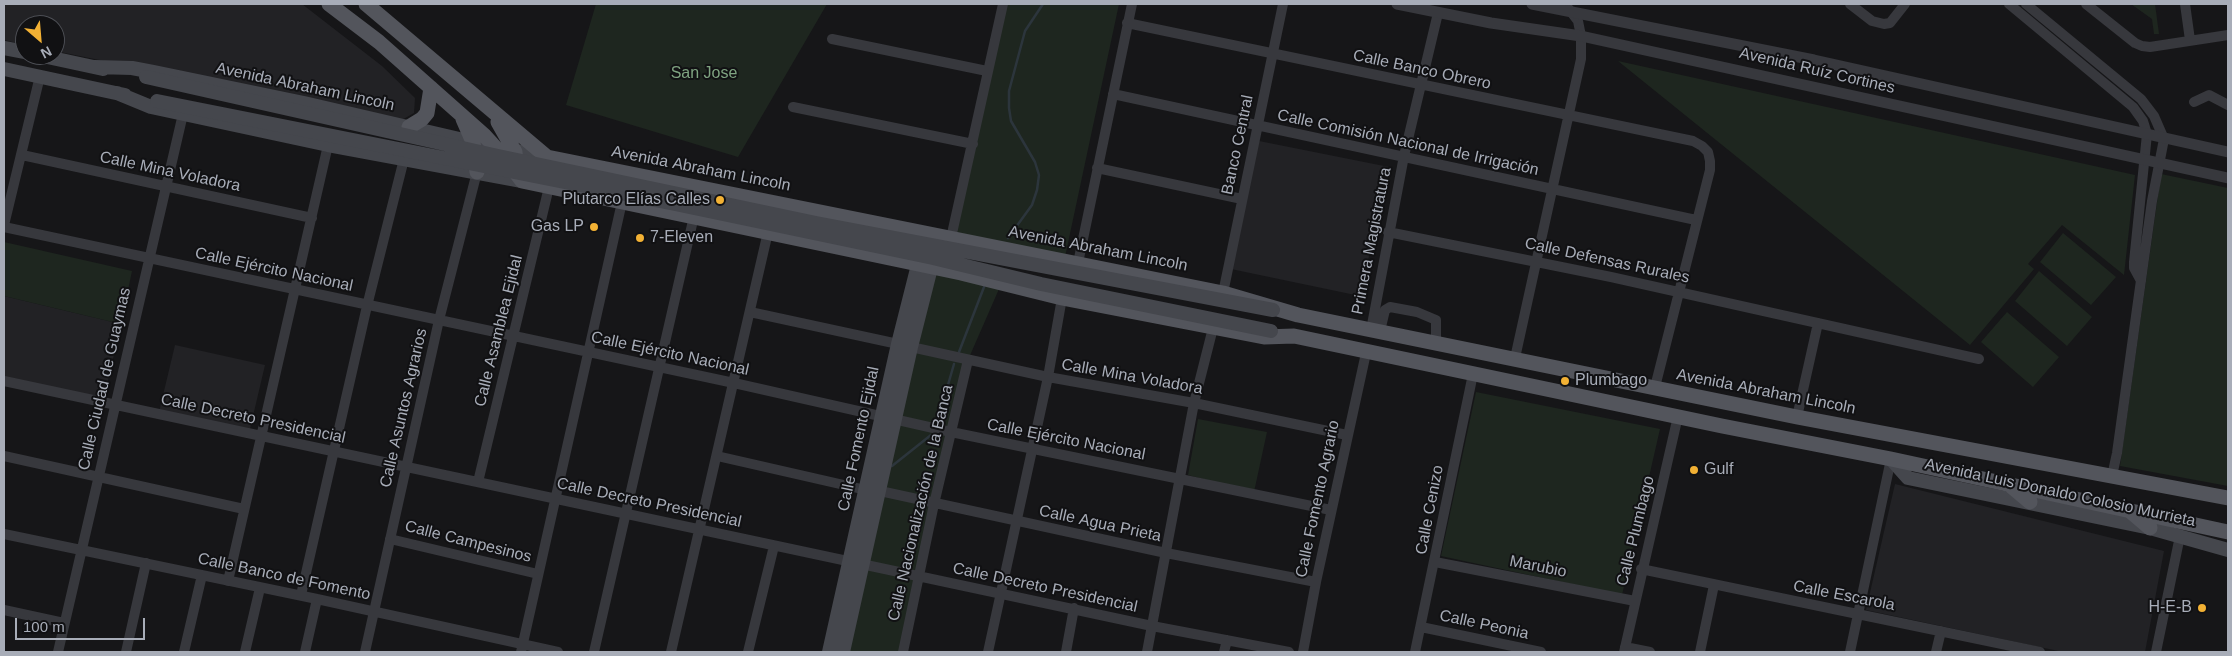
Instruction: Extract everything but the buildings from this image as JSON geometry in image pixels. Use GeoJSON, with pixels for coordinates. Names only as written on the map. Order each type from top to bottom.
{"type":"FeatureCollection","features":[{"type":"Feature","properties":{"kind":"main road"},"geometry":{"type":"LineString","coordinates":[[329,4],[379,42],[460,113],[496,147],[516,178]]}},
{"type":"Feature","properties":{"kind":"main road"},"geometry":{"type":"LineString","coordinates":[[366,4],[547,156]]}},
{"type":"Feature","properties":{"kind":"main road","name":"Avenida Abraham Lincoln"},"geometry":{"type":"LineString","coordinates":[[65,61],[498,156],[816,223],[1298,314],[1797,416],[2228,498]]}},
{"type":"Feature","properties":{"kind":"main road","name":"Avenida Abraham Lincoln"},"geometry":{"type":"LineString","coordinates":[[95,67],[132,68],[153,72],[409,127],[515,152],[547,156],[1223,292],[1298,314]]}},
{"type":"Feature","properties":{"kind":"main road"},"geometry":{"type":"LineString","coordinates":[[4,69],[675,204],[933,258],[1041,284],[1891,459],[2228,532]]}},
{"type":"Feature","properties":{"kind":"main road"},"geometry":{"type":"LineString","coordinates":[[409,127],[422,119],[426,112],[431,88]]}},
{"type":"Feature","properties":{"kind":"main road"},"geometry":{"type":"LineString","coordinates":[[117,93],[151,107],[183,114],[328,145],[516,178],[549,187],[961,273],[1062,298],[1264,337],[1294,336]]}},
{"type":"Feature","properties":{"kind":"main road"},"geometry":{"type":"LineString","coordinates":[[488,106],[515,152],[518,168],[516,178]]}},
{"type":"Feature","properties":{"kind":"main road"},"geometry":{"type":"LineString","coordinates":[[460,113],[473,142],[477,172]]}},
{"type":"Feature","properties":{"kind":"main road"},"geometry":{"type":"LineString","coordinates":[[427,163],[436,157],[439,152],[438,145],[431,133]]}},
{"type":"Feature","properties":{"kind":"main road","name":"Calle Fomento Ejidal"},"geometry":{"type":"LineString","coordinates":[[843,652],[857,563],[904,346],[925,266],[938,236]]}},
{"type":"Feature","properties":{"kind":"main road"},"geometry":{"type":"LineString","coordinates":[[961,273],[957,268],[955,257],[959,249],[969,241]]}},
{"type":"Feature","properties":{"kind":"main road","name":"Avenida Luis Donaldo Colosio Murrieta"},"geometry":{"type":"LineString","coordinates":[[1891,459],[1908,478],[2150,528],[2228,550]]}},
{"type":"Feature","properties":{"kind":"main road"},"geometry":{"type":"LineString","coordinates":[[2008,484],[2030,502]]}},
{"type":"Feature","properties":{"kind":"main road"},"geometry":{"type":"LineString","coordinates":[[2129,510],[2150,528]]}},
{"type":"Feature","properties":{"kind":"main road","name":"Calle Fomento Ejidal"},"geometry":{"type":"LineString","coordinates":[[829,652],[857,563]]}},
{"type":"Feature","properties":{"kind":"street"},"geometry":{"type":"LineString","coordinates":[[938,236],[973,144],[987,71],[1003,4]]}},
{"type":"Feature","properties":{"kind":"street"},"geometry":{"type":"LineString","coordinates":[[1078,263],[1132,4]]}},
{"type":"Feature","properties":{"kind":"street","name":"Banco Central"},"geometry":{"type":"LineString","coordinates":[[1223,292],[1283,4]]}},
{"type":"Feature","properties":{"kind":"street","name":"Avenida Ruíz Cortines"},"geometry":{"type":"LineString","coordinates":[[1397,4],[1438,13],[1581,36],[2228,178]]}},
{"type":"Feature","properties":{"kind":"street","name":"Avenida Ruíz Cortines"},"geometry":{"type":"LineString","coordinates":[[1532,4],[1568,8],[1814,60],[2228,152]]}},
{"type":"Feature","properties":{"kind":"street"},"geometry":{"type":"LineString","coordinates":[[1850,4],[1872,21],[1884,24],[1890,23],[1905,4]]}},
{"type":"Feature","properties":{"kind":"street"},"geometry":{"type":"LineString","coordinates":[[2009,4],[2133,107],[2143,121],[2147,134],[2134,262],[2136,273],[2141,281]]}},
{"type":"Feature","properties":{"kind":"street"},"geometry":{"type":"LineString","coordinates":[[2026,4],[2141,99],[2154,116],[2164,139],[2152,201],[2112,476]]}},
{"type":"Feature","properties":{"kind":"street"},"geometry":{"type":"LineString","coordinates":[[2086,4],[2134,43],[2142,46],[2150,47],[2228,35]]}},
{"type":"Feature","properties":{"kind":"street"},"geometry":{"type":"LineString","coordinates":[[2185,4],[2190,40]]}},
{"type":"Feature","properties":{"kind":"street"},"geometry":{"type":"LineString","coordinates":[[1515,358],[1582,53],[1578,21],[1568,8]]}},
{"type":"Feature","properties":{"kind":"street","name":"Primera Magistratura"},"geometry":{"type":"LineString","coordinates":[[1375,330],[1388,232],[1420,84],[1438,13]]}},
{"type":"Feature","properties":{"kind":"street","name":"Calle Banco Obrero"},"geometry":{"type":"LineString","coordinates":[[1128,23],[1693,141],[1708,152],[1710,161],[1710,170],[1696,220]]}},
{"type":"Feature","properties":{"kind":"street"},"geometry":{"type":"LineString","coordinates":[[832,39],[987,71]]}},
{"type":"Feature","properties":{"kind":"street"},"geometry":{"type":"LineString","coordinates":[[4,226],[40,76]]}},
{"type":"Feature","properties":{"kind":"street","name":"Calle Comisión Nacional de Irrigación"},"geometry":{"type":"LineString","coordinates":[[1113,94],[1696,220]]}},
{"type":"Feature","properties":{"kind":"street"},"geometry":{"type":"LineString","coordinates":[[2194,102],[2209,94],[2228,105]]}},
{"type":"Feature","properties":{"kind":"street"},"geometry":{"type":"LineString","coordinates":[[793,107],[973,144]]}},
{"type":"Feature","properties":{"kind":"street","name":"Calle Ciudad de Guaymas"},"geometry":{"type":"LineString","coordinates":[[58,652],[183,114]]}},
{"type":"Feature","properties":{"kind":"street"},"geometry":{"type":"LineString","coordinates":[[228,581],[328,145]]}},
{"type":"Feature","properties":{"kind":"street","name":"Calle Mina Voladora"},"geometry":{"type":"LineString","coordinates":[[22,155],[312,218]]}},
{"type":"Feature","properties":{"kind":"street"},"geometry":{"type":"LineString","coordinates":[[300,596],[367,306],[404,159]]}},
{"type":"Feature","properties":{"kind":"street"},"geometry":{"type":"LineString","coordinates":[[1097,168],[1242,199]]}},
{"type":"Feature","properties":{"kind":"street","name":"Calle Asuntos Agrarios"},"geometry":{"type":"LineString","coordinates":[[365,652],[439,320],[477,172]]}},
{"type":"Feature","properties":{"kind":"street","name":"Calle Asamblea Ejidal"},"geometry":{"type":"LineString","coordinates":[[478,482],[549,187]]}},
{"type":"Feature","properties":{"kind":"street"},"geometry":{"type":"LineString","coordinates":[[521,649],[622,202]]}},
{"type":"Feature","properties":{"kind":"street"},"geometry":{"type":"LineString","coordinates":[[594,652],[694,216]]}},
{"type":"Feature","properties":{"kind":"street"},"geometry":{"type":"LineString","coordinates":[[1655,387],[1680,292],[1696,220]]}},
{"type":"Feature","properties":{"kind":"street","name":"Calle Ejército Nacional"},"geometry":{"type":"LineString","coordinates":[[4,226],[367,306],[734,383],[951,432],[1331,510]]}},
{"type":"Feature","properties":{"kind":"street"},"geometry":{"type":"LineString","coordinates":[[671,652],[768,232]]}},
{"type":"Feature","properties":{"kind":"street","name":"Calle Defensas Rurales"},"geometry":{"type":"LineString","coordinates":[[1388,232],[1536,261],[1979,359]]}},
{"type":"Feature","properties":{"kind":"street"},"geometry":{"type":"LineString","coordinates":[[988,652],[1048,377],[1062,298]]}},
{"type":"Feature","properties":{"kind":"street"},"geometry":{"type":"LineString","coordinates":[[1375,330],[1385,310],[1390,307],[1417,312],[1436,320],[1436,342]]}},
{"type":"Feature","properties":{"kind":"street","name":"Calle Mina Voladora"},"geometry":{"type":"LineString","coordinates":[[750,312],[1048,377],[1194,403],[1347,435]]}},
{"type":"Feature","properties":{"kind":"street"},"geometry":{"type":"LineString","coordinates":[[1797,416],[1818,323]]}},
{"type":"Feature","properties":{"kind":"street"},"geometry":{"type":"LineString","coordinates":[[1147,652],[1194,403],[1214,328]]}},
{"type":"Feature","properties":{"kind":"street","name":"Calle Fomento Agrario"},"geometry":{"type":"LineString","coordinates":[[1303,652],[1331,510],[1366,352]]}},
{"type":"Feature","properties":{"kind":"street","name":"Calle Nacionalización de la Banca"},"geometry":{"type":"LineString","coordinates":[[906,652],[934,504],[968,360]]}},
{"type":"Feature","properties":{"kind":"street","name":"Calle Cenizo"},"geometry":{"type":"LineString","coordinates":[[1415,652],[1473,374]]}},
{"type":"Feature","properties":{"kind":"street","name":"Calle Decreto Presidencial"},"geometry":{"type":"LineString","coordinates":[[4,381],[555,499],[701,528],[774,546],[919,577],[1074,608],[1152,626],[1288,652]]}},
{"type":"Feature","properties":{"kind":"street","name":"Calle Plumbago"},"geometry":{"type":"LineString","coordinates":[[1624,650],[1641,569],[1678,416]]}},
{"type":"Feature","properties":{"kind":"street"},"geometry":{"type":"LineString","coordinates":[[4,456],[244,509]]}},
{"type":"Feature","properties":{"kind":"street","name":"Calle Agua Prieta"},"geometry":{"type":"LineString","coordinates":[[717,456],[1016,522],[1316,582]]}},
{"type":"Feature","properties":{"kind":"street"},"geometry":{"type":"LineString","coordinates":[[1850,652],[1891,459]]}},
{"type":"Feature","properties":{"kind":"street","name":"Calle Banco de Fomento"},"geometry":{"type":"LineString","coordinates":[[4,534],[373,611],[521,649],[558,652]]}},
{"type":"Feature","properties":{"kind":"street"},"geometry":{"type":"LineString","coordinates":[[2156,652],[2180,536]]}},
{"type":"Feature","properties":{"kind":"street","name":"Calle Campesinos"},"geometry":{"type":"LineString","coordinates":[[390,539],[538,574]]}},
{"type":"Feature","properties":{"kind":"street"},"geometry":{"type":"LineString","coordinates":[[748,652],[774,546]]}},
{"type":"Feature","properties":{"kind":"street","name":"Marubio"},"geometry":{"type":"LineString","coordinates":[[1435,562],[1635,601]]}},
{"type":"Feature","properties":{"kind":"street"},"geometry":{"type":"LineString","coordinates":[[126,652],[146,563]]}},
{"type":"Feature","properties":{"kind":"street","name":"Calle Escarola"},"geometry":{"type":"LineString","coordinates":[[1641,569],[1940,631],[2019,650],[2040,652]]}},
{"type":"Feature","properties":{"kind":"street"},"geometry":{"type":"LineString","coordinates":[[184,652],[202,575]]}},
{"type":"Feature","properties":{"kind":"street"},"geometry":{"type":"LineString","coordinates":[[1700,652],[1714,585]]}},
{"type":"Feature","properties":{"kind":"street"},"geometry":{"type":"LineString","coordinates":[[245,652],[260,588]]}},
{"type":"Feature","properties":{"kind":"street"},"geometry":{"type":"LineString","coordinates":[[305,652],[317,599]]}},
{"type":"Feature","properties":{"kind":"street"},"geometry":{"type":"LineString","coordinates":[[1066,652],[1074,608]]}},
{"type":"Feature","properties":{"kind":"street"},"geometry":{"type":"LineString","coordinates":[[4,610],[64,623]]}},
{"type":"Feature","properties":{"kind":"street","name":"Calle Peonia"},"geometry":{"type":"LineString","coordinates":[[1421,627],[1541,652]]}},
{"type":"Feature","properties":{"kind":"street"},"geometry":{"type":"LineString","coordinates":[[1936,652],[1940,631]]}},
{"type":"Feature","properties":{"kind":"street"},"geometry":{"type":"LineString","coordinates":[[1224,652],[1226,640]]}},
{"type":"Feature","properties":{"kind":"street"},"geometry":{"type":"LineString","coordinates":[[1624,650],[1650,652]]}},
{"type":"Feature","properties":{"kind":"shaded area"},"geometry":{"type":"Polygon","coordinates":[[[4,4],[302,4],[382,66],[415,98],[414,113],[400,121],[65,53],[65,15],[15,15],[15,43],[4,40],[4,4]]]}},
{"type":"Feature","properties":{"kind":"shaded area"},"geometry":{"type":"Polygon","coordinates":[[[1259,141],[1389,167],[1360,296],[1231,269],[1259,141]]]}},
{"type":"Feature","properties":{"kind":"shaded area"},"geometry":{"type":"Polygon","coordinates":[[[4,296],[121,324],[104,398],[4,378],[4,296]]]}},
{"type":"Feature","properties":{"kind":"shaded area"},"geometry":{"type":"Polygon","coordinates":[[[175,345],[265,365],[249,433],[159,412],[175,345]]]}},
{"type":"Feature","properties":{"kind":"shaded area"},"geometry":{"type":"Polygon","coordinates":[[[1895,484],[2164,551],[2145,652],[2063,652],[1866,610],[1895,484]]]}},
{"type":"Feature","properties":{"kind":"green space","name":"San Jose"},"geometry":{"type":"Polygon","coordinates":[[[596,4],[827,4],[738,157],[566,105],[596,4]]]}},
{"type":"Feature","properties":{"kind":"green space"},"geometry":{"type":"Polygon","coordinates":[[[1004,4],[1119,4],[1065,257],[955,237],[1004,4]]]}},
{"type":"Feature","properties":{"kind":"green space"},"geometry":{"type":"Polygon","coordinates":[[[2131,4],[2155,4],[2159,34],[2154,34],[2152,19],[2131,4]]]}},
{"type":"Feature","properties":{"kind":"green space"},"geometry":{"type":"Polygon","coordinates":[[[1618,61],[2135,175],[2124,275],[2062,225],[2028,264],[2034,269],[1970,345],[1618,61]]]}},
{"type":"Feature","properties":{"kind":"green space"},"geometry":{"type":"Polygon","coordinates":[[[2161,174],[2228,188],[2228,486],[2120,466],[2161,174]]]}},
{"type":"Feature","properties":{"kind":"green space"},"geometry":{"type":"Polygon","coordinates":[[[2063,233],[2116,277],[2091,305],[2040,262],[2063,233]]]}},
{"type":"Feature","properties":{"kind":"green space"},"geometry":{"type":"Polygon","coordinates":[[[4,242],[132,271],[121,324],[4,296],[4,242]]]}},
{"type":"Feature","properties":{"kind":"green space"},"geometry":{"type":"Polygon","coordinates":[[[932,267],[999,289],[968,360],[903,652],[843,652],[932,267]]]}},
{"type":"Feature","properties":{"kind":"green space"},"geometry":{"type":"Polygon","coordinates":[[[2039,271],[2092,317],[2067,346],[2015,301],[2039,271]]]}},
{"type":"Feature","properties":{"kind":"green space"},"geometry":{"type":"Polygon","coordinates":[[[2007,312],[2059,357],[2033,387],[1981,342],[2007,312]]]}},
{"type":"Feature","properties":{"kind":"green space"},"geometry":{"type":"Polygon","coordinates":[[[1476,392],[1660,429],[1622,595],[1441,556],[1476,392]]]}},
{"type":"Feature","properties":{"kind":"green space"},"geometry":{"type":"Polygon","coordinates":[[[1198,419],[1267,432],[1254,492],[1188,475],[1198,419]]]}},
{"type":"Feature","properties":{"kind":"waterway"},"geometry":{"type":"LineString","coordinates":[[1008,238],[1032,205],[1037,190],[1039,175],[1035,162],[1011,121],[1009,91],[1025,31],[1043,4]]}},
{"type":"Feature","properties":{"kind":"waterway"},"geometry":{"type":"LineString","coordinates":[[959,352],[984,287]]}},
{"type":"Feature","properties":{"kind":"waterway"},"geometry":{"type":"LineString","coordinates":[[937,423],[954,364]]}},
{"type":"Feature","properties":{"kind":"waterway"},"geometry":{"type":"LineString","coordinates":[[892,466],[931,435]]}},
{"type":"Feature","properties":{"kind":"place","name":"Plutarco Elías Calles"},"geometry":{"type":"Point","coordinates":[720,200]}},
{"type":"Feature","properties":{"kind":"place","name":"Gas LP"},"geometry":{"type":"Point","coordinates":[594,227]}},
{"type":"Feature","properties":{"kind":"place","name":"7-Eleven"},"geometry":{"type":"Point","coordinates":[640,238]}},
{"type":"Feature","properties":{"kind":"place","name":"Plumbago"},"geometry":{"type":"Point","coordinates":[1565,381]}},
{"type":"Feature","properties":{"kind":"place","name":"Gulf"},"geometry":{"type":"Point","coordinates":[1694,470]}},
{"type":"Feature","properties":{"kind":"place","name":"H-E-B"},"geometry":{"type":"Point","coordinates":[2202,608]}}]}
